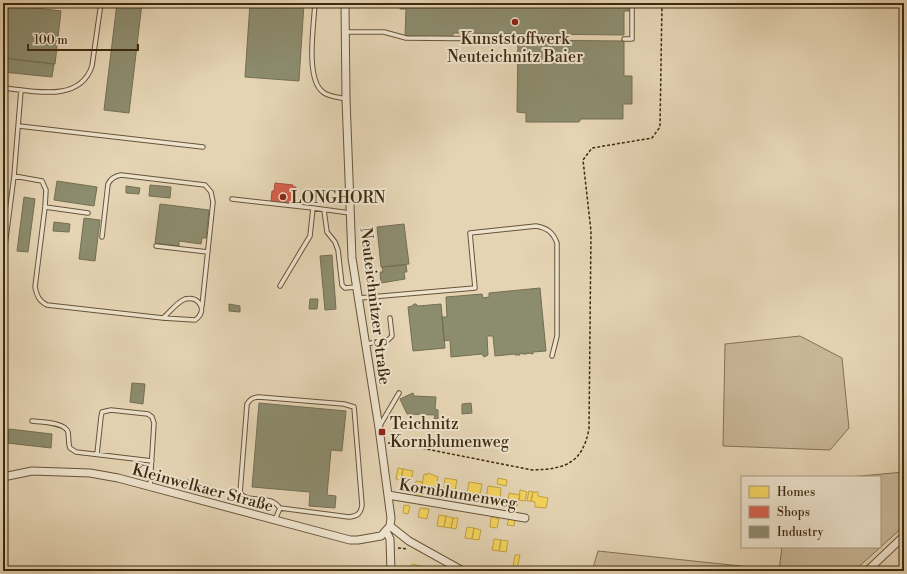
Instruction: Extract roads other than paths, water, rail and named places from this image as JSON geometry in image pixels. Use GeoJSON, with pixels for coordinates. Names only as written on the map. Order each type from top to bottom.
{"type":"FeatureCollection","features":[{"type":"Feature","properties":{"kind":"street","name":"Neuteichnitzer Straße"},"geometry":{"type":"LineString","coordinates":[[345,3],[344,32],[352,258],[391,518],[388,529],[391,547],[391,571]]}},
{"type":"Feature","properties":{"kind":"street","name":"Kleinwelkaer Straße"},"geometry":{"type":"LineString","coordinates":[[3,477],[32,471],[90,473],[118,478],[350,540],[381,536],[388,529]]}},
{"type":"Feature","properties":{"kind":"street","name":"Kornblumenweg"},"geometry":{"type":"LineString","coordinates":[[388,495],[525,518]]}},
{"type":"Feature","properties":{"kind":"street"},"geometry":{"type":"LineString","coordinates":[[388,529],[463,571]]}},
{"type":"Feature","properties":{"kind":"street"},"geometry":{"type":"LineString","coordinates":[[867,571],[904,536]]}},
{"type":"Feature","properties":{"kind":"lane"},"geometry":{"type":"LineString","coordinates":[[3,88],[58,92],[76,87],[90,73],[101,3]]}},
{"type":"Feature","properties":{"kind":"lane"},"geometry":{"type":"LineString","coordinates":[[315,3],[312,66],[317,85],[323,93],[346,99]]}},
{"type":"Feature","properties":{"kind":"lane"},"geometry":{"type":"LineString","coordinates":[[624,39],[632,39],[632,3]]}},
{"type":"Feature","properties":{"kind":"lane"},"geometry":{"type":"LineString","coordinates":[[344,32],[384,32],[406,38],[518,39]]}},
{"type":"Feature","properties":{"kind":"lane"},"geometry":{"type":"LineString","coordinates":[[3,261],[14,176],[21,90]]}},
{"type":"Feature","properties":{"kind":"lane"},"geometry":{"type":"LineString","coordinates":[[19,126],[203,147]]}},
{"type":"Feature","properties":{"kind":"lane"},"geometry":{"type":"LineString","coordinates":[[14,176],[42,181],[46,190],[35,287],[37,296],[41,302],[47,306],[163,318],[195,320],[199,317],[202,307],[208,252],[212,196],[208,188],[201,184],[121,175],[114,178],[110,180],[108,184],[102,237]]}},
{"type":"Feature","properties":{"kind":"lane"},"geometry":{"type":"LineString","coordinates":[[232,199],[350,213]]}},
{"type":"Feature","properties":{"kind":"lane"},"geometry":{"type":"LineString","coordinates":[[45,207],[88,213]]}},
{"type":"Feature","properties":{"kind":"lane"},"geometry":{"type":"LineString","coordinates":[[280,286],[310,236],[313,208]]}},
{"type":"Feature","properties":{"kind":"lane"},"geometry":{"type":"LineString","coordinates":[[324,210],[327,232],[335,242],[338,250],[342,285],[345,288],[356,287]]}},
{"type":"Feature","properties":{"kind":"lane"},"geometry":{"type":"LineString","coordinates":[[358,298],[474,288],[470,233],[536,226],[544,228],[554,236],[557,243],[557,336],[552,356]]}},
{"type":"Feature","properties":{"kind":"lane"},"geometry":{"type":"LineString","coordinates":[[156,246],[208,252]]}},
{"type":"Feature","properties":{"kind":"lane"},"geometry":{"type":"LineString","coordinates":[[163,318],[185,300],[193,299],[199,302],[202,307]]}},
{"type":"Feature","properties":{"kind":"lane"},"geometry":{"type":"LineString","coordinates":[[365,345],[391,338],[390,318]]}},
{"type":"Feature","properties":{"kind":"lane"},"geometry":{"type":"LineString","coordinates":[[378,428],[399,393]]}},
{"type":"Feature","properties":{"kind":"lane"},"geometry":{"type":"LineString","coordinates":[[259,397],[344,404],[354,407],[362,505],[361,511],[356,516],[349,517],[280,508],[273,501],[246,497],[240,493],[247,404],[249,401],[252,398],[259,397]]}},
{"type":"Feature","properties":{"kind":"lane"},"geometry":{"type":"LineString","coordinates":[[97,454],[102,412],[111,410],[148,414],[152,417],[154,423],[150,486]]}},
{"type":"Feature","properties":{"kind":"lane"},"geometry":{"type":"LineString","coordinates":[[32,421],[61,425],[68,431],[69,445],[72,450],[152,461]]}},
{"type":"Feature","properties":{"kind":"lane"},"geometry":{"type":"LineString","coordinates":[[275,520],[280,508]]}},
{"type":"Feature","properties":{"kind":"place","name":"Kunststoffwerk Neuteichnitz Baier"},"geometry":{"type":"Point","coordinates":[515,22]}},
{"type":"Feature","properties":{"kind":"place","name":"LONGHORN"},"geometry":{"type":"Point","coordinates":[283,197]}},
{"type":"Feature","properties":{"kind":"place","name":"Teichnitz Kornblumenweg"},"geometry":{"type":"Point","coordinates":[382,432]}}]}
